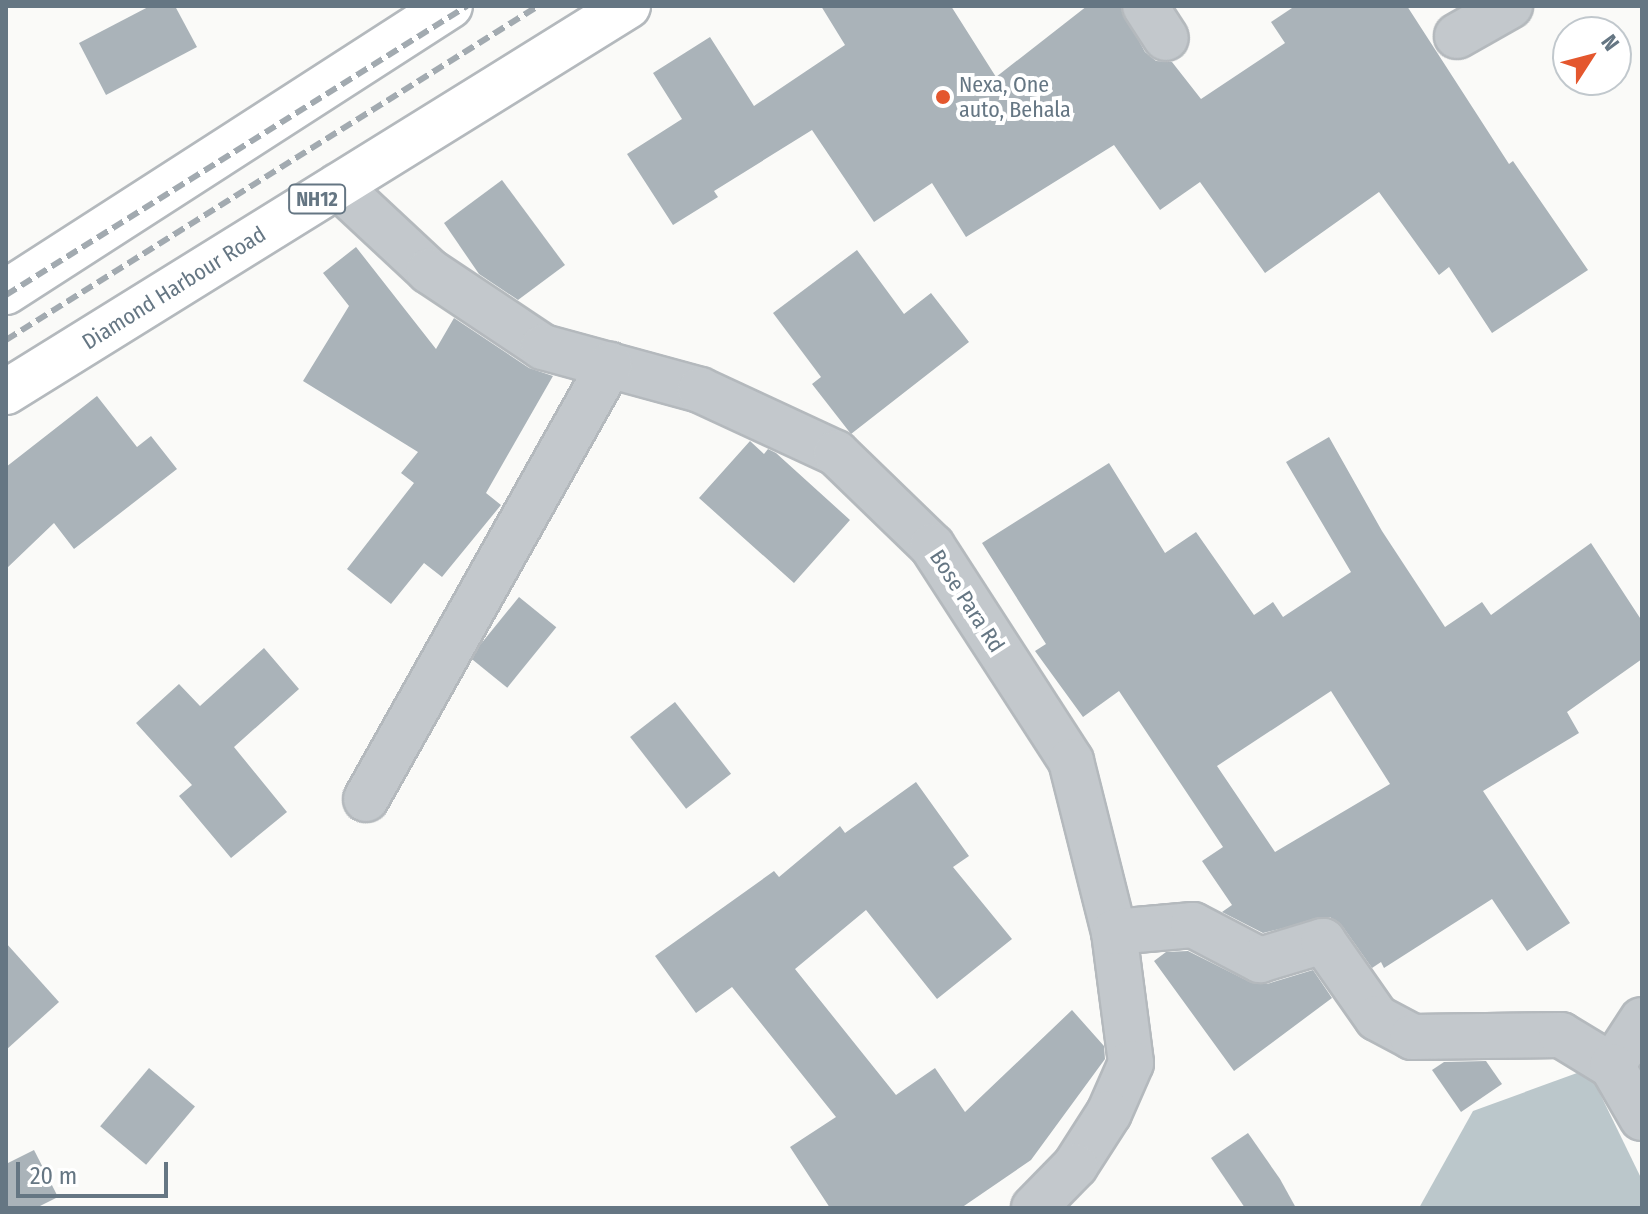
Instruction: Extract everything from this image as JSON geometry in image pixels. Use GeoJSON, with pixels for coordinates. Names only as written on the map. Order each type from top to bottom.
{"type":"FeatureCollection","features":[{"type":"Feature","properties":{"kind":"highway"},"geometry":{"type":"LineString","coordinates":[[6,292],[450,6]]}},
{"type":"Feature","properties":{"kind":"highway","name":"Diamond Harbour Road"},"geometry":{"type":"LineString","coordinates":[[6,392],[628,6]]}},
{"type":"Feature","properties":{"kind":"street"},"geometry":{"type":"LineString","coordinates":[[1457,36],[1510,6]]}},
{"type":"Feature","properties":{"kind":"street","name":"Bose Para Rd"},"geometry":{"type":"LineString","coordinates":[[338,186],[429,271],[543,347],[700,390],[836,453],[932,546],[1071,761],[1114,932],[1131,1063],[1109,1113],[1075,1166],[1034,1208]]}},
{"type":"Feature","properties":{"kind":"street"},"geometry":{"type":"LineString","coordinates":[[366,799],[610,365]]}},
{"type":"Feature","properties":{"kind":"street"},"geometry":{"type":"LineString","coordinates":[[1114,932],[1193,925],[1260,960],[1323,941],[1377,1018],[1412,1037],[1561,1035],[1612,1066],[1642,1118]]}},
{"type":"Feature","properties":{"kind":"street"},"geometry":{"type":"LineString","coordinates":[[1612,1066],[1642,1020]]}},
{"type":"Feature","properties":{"kind":"shaded area"},"geometry":{"type":"Polygon","coordinates":[[[1588,1069],[1642,1180],[1642,1208],[1419,1208],[1473,1111],[1588,1069]]]}},
{"type":"Feature","properties":{"kind":"building"},"geometry":{"type":"Polygon","coordinates":[[[150,6],[175,6],[197,47],[106,95],[79,43],[150,6]]]}},
{"type":"Feature","properties":{"kind":"building"},"geometry":{"type":"Polygon","coordinates":[[[821,6],[951,6],[996,77],[1087,6],[1120,6],[1145,52],[1156,61],[1172,62],[1201,99],[1285,43],[1271,22],[1295,6],[1407,6],[1509,164],[1513,161],[1588,270],[1492,333],[1449,267],[1439,275],[1379,192],[1265,273],[1200,182],[1160,210],[1114,145],[966,237],[932,183],[874,222],[812,130],[714,191],[718,197],[673,225],[627,154],[682,119],[653,73],[710,37],[754,106],[845,45],[821,6]]]}},
{"type":"Feature","properties":{"kind":"building"},"geometry":{"type":"Polygon","coordinates":[[[502,180],[565,265],[518,300],[479,274],[444,223],[502,180]]]}},
{"type":"Feature","properties":{"kind":"building"},"geometry":{"type":"Polygon","coordinates":[[[356,247],[436,349],[454,318],[529,368],[553,376],[486,493],[501,505],[442,577],[424,563],[391,604],[347,569],[414,483],[401,473],[418,452],[303,381],[349,306],[323,273],[356,247]]]}},
{"type":"Feature","properties":{"kind":"building"},"geometry":{"type":"Polygon","coordinates":[[[857,250],[904,314],[931,293],[969,342],[851,434],[812,384],[821,377],[773,313],[857,250]]]}},
{"type":"Feature","properties":{"kind":"building"},"geometry":{"type":"Polygon","coordinates":[[[97,396],[137,447],[151,436],[177,469],[74,549],[54,523],[6,569],[6,467],[97,396]]]}},
{"type":"Feature","properties":{"kind":"building"},"geometry":{"type":"Polygon","coordinates":[[[1329,437],[1382,531],[1445,627],[1482,602],[1491,615],[1591,543],[1642,621],[1642,659],[1567,712],[1579,733],[1483,791],[1570,923],[1527,951],[1492,899],[1384,968],[1381,962],[1372,968],[1343,927],[1330,917],[1263,933],[1222,912],[1232,905],[1202,861],[1223,847],[1119,691],[1083,717],[1035,651],[1046,644],[982,543],[1109,463],[1165,553],[1196,532],[1254,615],[1273,602],[1283,617],[1351,572],[1286,462],[1329,437]],[[1331,691],[1217,766],[1275,852],[1390,784],[1331,691]]]}},
{"type":"Feature","properties":{"kind":"building"},"geometry":{"type":"Polygon","coordinates":[[[750,441],[764,454],[768,449],[776,453],[850,520],[794,583],[699,498],[750,441]]]}},
{"type":"Feature","properties":{"kind":"building"},"geometry":{"type":"Polygon","coordinates":[[[519,597],[556,627],[507,688],[470,658],[519,597]]]}},
{"type":"Feature","properties":{"kind":"building"},"geometry":{"type":"Polygon","coordinates":[[[264,648],[299,689],[234,747],[287,812],[231,858],[179,796],[192,785],[136,723],[179,684],[200,706],[264,648]]]}},
{"type":"Feature","properties":{"kind":"building"},"geometry":{"type":"Polygon","coordinates":[[[675,702],[731,774],[686,809],[630,737],[675,702]]]}},
{"type":"Feature","properties":{"kind":"building"},"geometry":{"type":"Polygon","coordinates":[[[916,782],[969,856],[953,867],[1012,939],[937,999],[866,910],[795,969],[896,1095],[935,1068],[965,1112],[1072,1010],[1104,1046],[1105,1059],[1031,1160],[961,1208],[830,1208],[790,1147],[836,1117],[732,987],[696,1013],[655,956],[774,871],[779,877],[840,826],[845,833],[916,782]]]}},
{"type":"Feature","properties":{"kind":"building"},"geometry":{"type":"Polygon","coordinates":[[[6,943],[59,1002],[6,1050],[6,943]]]}},
{"type":"Feature","properties":{"kind":"building"},"geometry":{"type":"Polygon","coordinates":[[[1188,951],[1250,982],[1267,984],[1313,970],[1332,998],[1234,1071],[1154,961],[1166,952],[1188,951]]]}},
{"type":"Feature","properties":{"kind":"building"},"geometry":{"type":"Polygon","coordinates":[[[1486,1061],[1502,1084],[1461,1112],[1432,1070],[1444,1062],[1486,1061]]]}},
{"type":"Feature","properties":{"kind":"building"},"geometry":{"type":"Polygon","coordinates":[[[149,1068],[195,1107],[146,1165],[100,1126],[149,1068]]]}},
{"type":"Feature","properties":{"kind":"building"},"geometry":{"type":"Polygon","coordinates":[[[1248,1133],[1296,1208],[1245,1208],[1211,1158],[1248,1133]]]}},
{"type":"Feature","properties":{"kind":"building"},"geometry":{"type":"Polygon","coordinates":[[[34,1150],[58,1197],[36,1208],[6,1208],[6,1164],[34,1150]]]}},
{"type":"Feature","properties":{"kind":"railway"},"geometry":{"type":"LineString","coordinates":[[6,295],[467,6]]}},
{"type":"Feature","properties":{"kind":"railway"},"geometry":{"type":"LineString","coordinates":[[6,340],[538,6]]}},
{"type":"Feature","properties":{"kind":"place","name":"Nexa, One auto, Behala"},"geometry":{"type":"Point","coordinates":[943,97]}}]}
